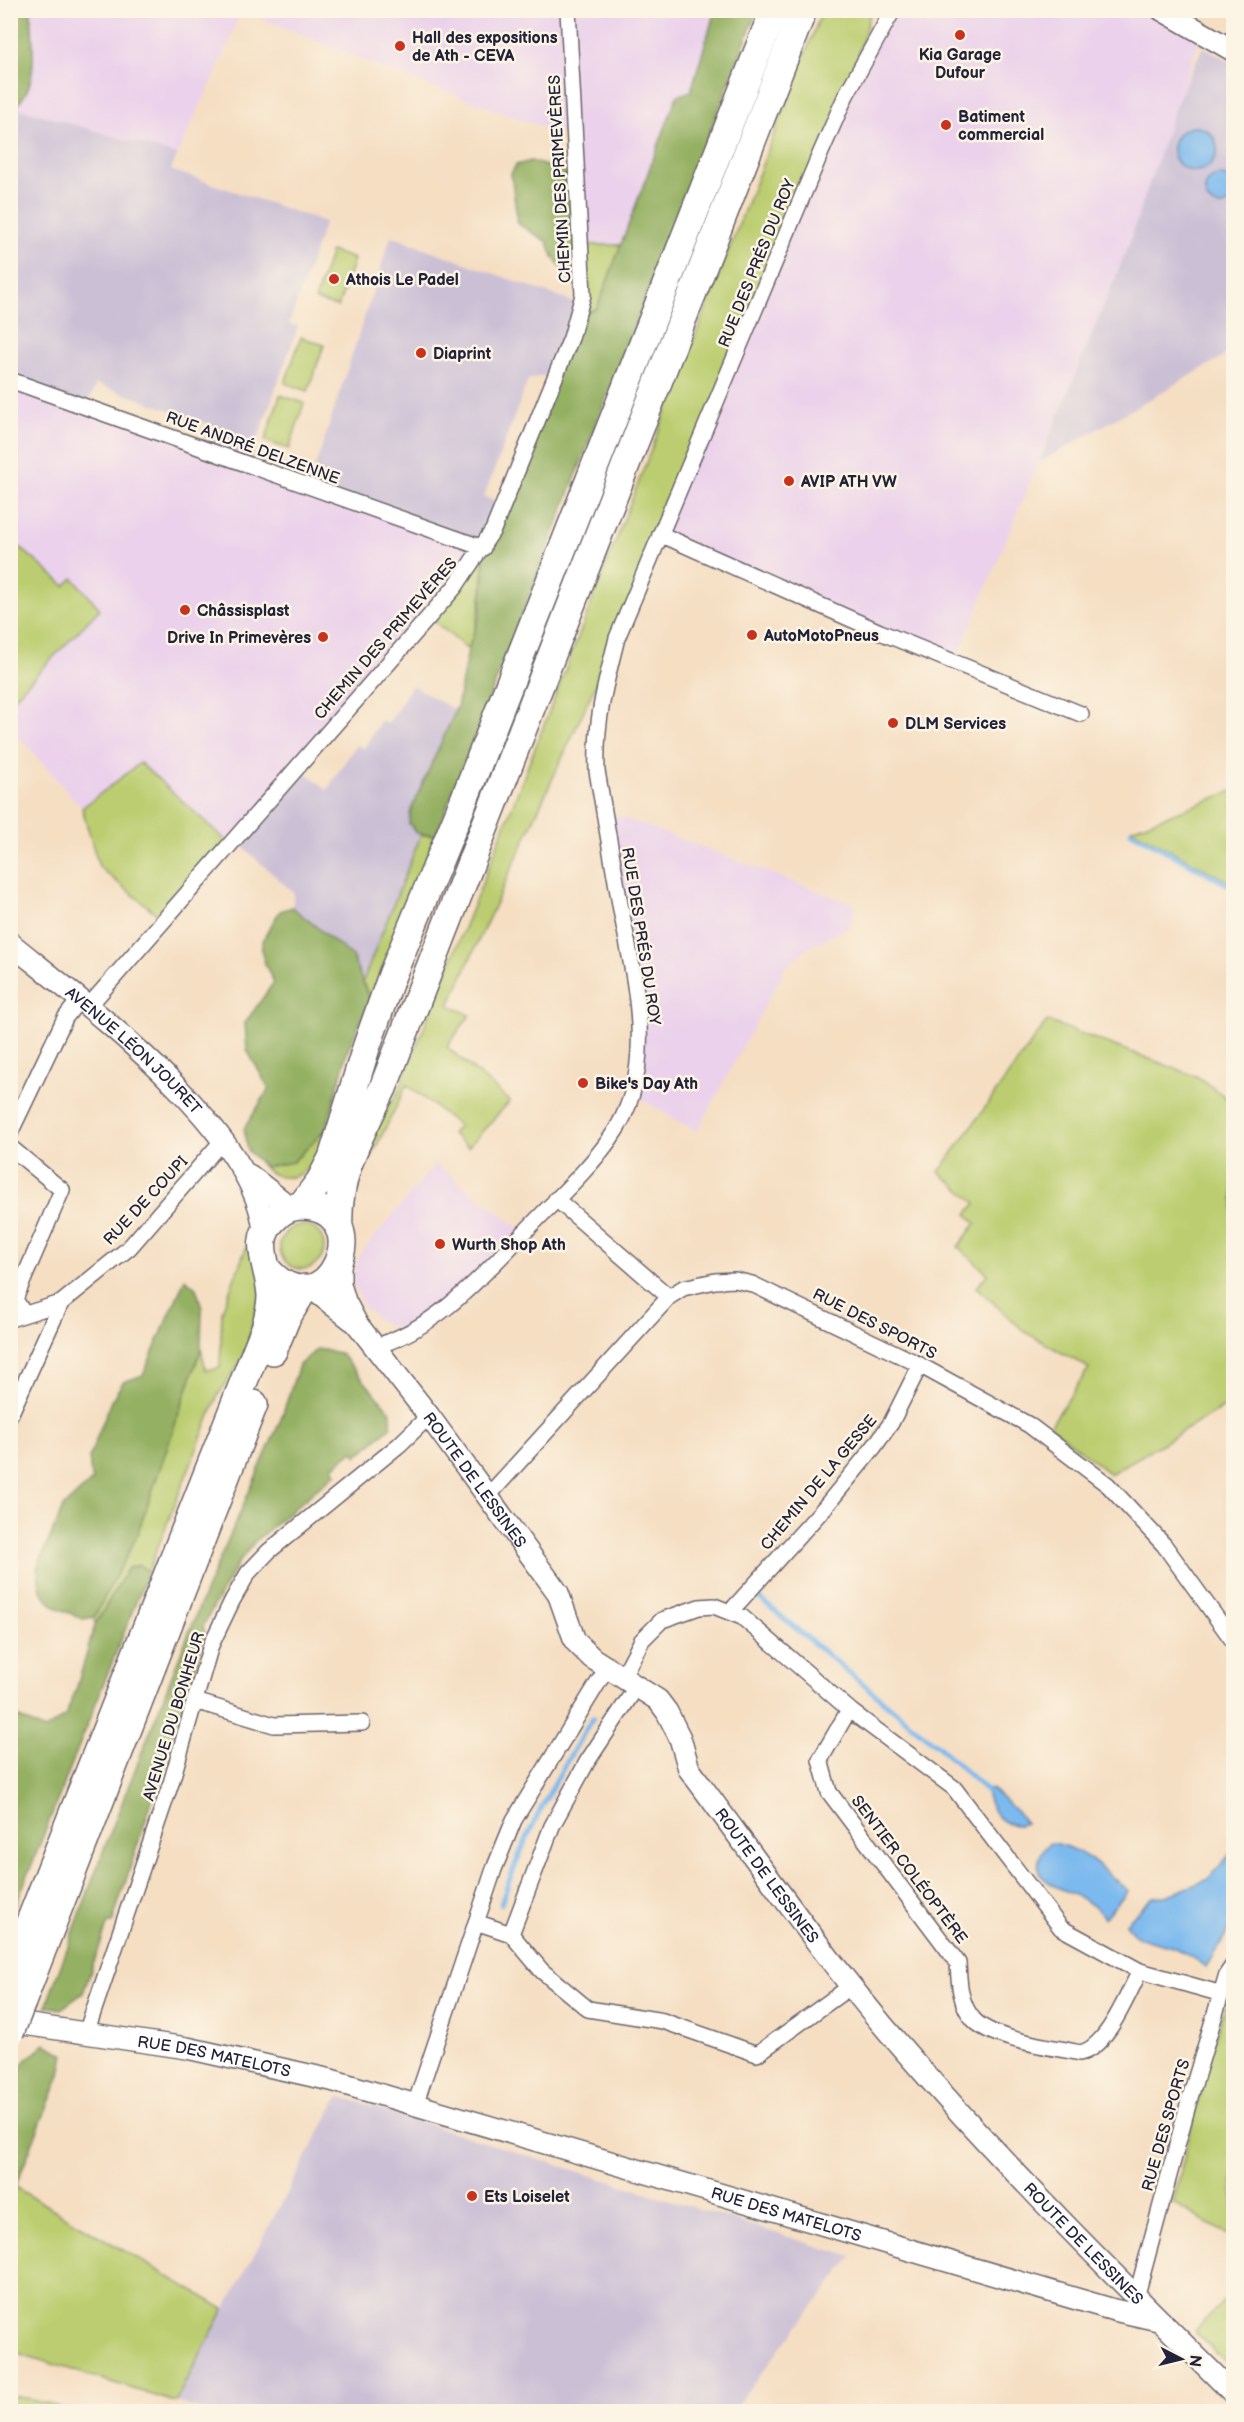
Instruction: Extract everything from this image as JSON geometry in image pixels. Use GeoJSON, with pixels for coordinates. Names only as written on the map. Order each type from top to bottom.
{"type":"FeatureCollection","features":[{"type":"Feature","properties":{"kind":"highway"},"geometry":{"type":"LineString","coordinates":[[10,1972],[265,1328],[271,1296],[267,1269],[261,1253],[264,1232],[275,1217],[296,1207],[320,1181],[332,1158],[366,1048],[392,975],[467,794],[774,10]]}},
{"type":"Feature","properties":{"kind":"highway"},"geometry":{"type":"LineString","coordinates":[[267,1269],[284,1284],[308,1287],[331,1276],[340,1263],[342,1242],[339,1229],[340,1187],[348,1165],[383,1088],[803,10]]}},
{"type":"Feature","properties":{"kind":"highway"},"geometry":{"type":"LineString","coordinates":[[296,1207],[324,1213],[339,1229]]}},
{"type":"Feature","properties":{"kind":"highway"},"geometry":{"type":"LineString","coordinates":[[10,2033],[16,2012],[239,1445],[278,1339],[308,1287]]}},
{"type":"Feature","properties":{"kind":"street","name":"CHEMIN DES PRIMEVÈRES"},"geometry":{"type":"LineString","coordinates":[[84,1004],[455,587],[483,548],[501,513],[571,338],[583,295],[568,10]]}},
{"type":"Feature","properties":{"kind":"street","name":"RUE DES PRÉS DU ROY"},"geometry":{"type":"LineString","coordinates":[[374,1347],[406,1334],[453,1303],[556,1199],[610,1139],[624,1115],[636,1075],[639,1048],[638,1006],[601,794],[596,736],[601,701],[617,638],[660,534],[846,95],[893,10]]}},
{"type":"Feature","properties":{"kind":"street"},"geometry":{"type":"LineString","coordinates":[[1162,10],[1233,51]]}},
{"type":"Feature","properties":{"kind":"street","name":"RUE ANDRÉ DELZENNE"},"geometry":{"type":"LineString","coordinates":[[10,380],[483,548]]}},
{"type":"Feature","properties":{"kind":"street"},"geometry":{"type":"LineString","coordinates":[[660,534],[880,632],[1081,714]]}},
{"type":"Feature","properties":{"kind":"street","name":"AVENUE LÉON JOURET"},"geometry":{"type":"LineString","coordinates":[[10,943],[84,1004],[177,1087],[223,1140],[243,1170],[262,1212],[264,1232]]}},
{"type":"Feature","properties":{"kind":"street"},"geometry":{"type":"LineString","coordinates":[[10,1133],[65,1018],[84,1004]]}},
{"type":"Feature","properties":{"kind":"street","name":"RUE DE COUPI"},"geometry":{"type":"LineString","coordinates":[[10,1147],[62,1190],[15,1299],[17,1316],[61,1303],[129,1248],[223,1140]]}},
{"type":"Feature","properties":{"kind":"street","name":"AVENUE LÉON JOURET"},"geometry":{"type":"LineString","coordinates":[[243,1170],[296,1207]]}},
{"type":"Feature","properties":{"kind":"street"},"geometry":{"type":"LineString","coordinates":[[556,1199],[669,1297]]}},
{"type":"Feature","properties":{"kind":"street","name":"ROUTE DE LESSINES"},"geometry":{"type":"LineString","coordinates":[[340,1263],[340,1284],[345,1302],[357,1324],[429,1416],[558,1593],[574,1641],[592,1658],[658,1700],[680,1738],[689,1769],[851,1986],[959,2111],[1136,2298],[1233,2394]]}},
{"type":"Feature","properties":{"kind":"street","name":"RUE DES SPORTS"},"geometry":{"type":"LineString","coordinates":[[487,1497],[669,1297],[683,1288],[715,1281],[735,1280],[752,1284],[920,1365],[1029,1425],[1108,1485],[1164,1545],[1233,1642]]}},
{"type":"Feature","properties":{"kind":"street","name":"ROUTE DE LESSINES"},"geometry":{"type":"LineString","coordinates":[[308,1287],[357,1324]]}},
{"type":"Feature","properties":{"kind":"street","name":"RUE DE COUPI"},"geometry":{"type":"LineString","coordinates":[[10,1415],[61,1303]]}},
{"type":"Feature","properties":{"kind":"street","name":"CHEMIN DE LA GESSE"},"geometry":{"type":"LineString","coordinates":[[730,1612],[825,1507],[874,1447],[891,1423],[920,1365]]}},
{"type":"Feature","properties":{"kind":"street","name":"AVENUE DU BONHEUR"},"geometry":{"type":"LineString","coordinates":[[86,2033],[171,1783],[211,1645],[248,1573],[268,1551],[399,1445],[429,1416]]}},
{"type":"Feature","properties":{"kind":"street"},"geometry":{"type":"LineString","coordinates":[[511,1934],[552,1826],[587,1762],[622,1677],[642,1640],[662,1620],[699,1606],[714,1606],[742,1617],[852,1712],[954,1788],[1061,1928],[1140,1971],[1222,1994]]}},
{"type":"Feature","properties":{"kind":"street"},"geometry":{"type":"LineString","coordinates":[[415,2105],[473,1929],[517,1814],[622,1677]]}},
{"type":"Feature","properties":{"kind":"street"},"geometry":{"type":"LineString","coordinates":[[195,1701],[274,1725],[362,1723]]}},
{"type":"Feature","properties":{"kind":"street","name":"SENTIER COLÉOPTÈRE"},"geometry":{"type":"LineString","coordinates":[[852,1712],[846,1715],[820,1760],[829,1792],[958,1963],[959,1987],[975,2021],[989,2031],[1080,2053],[1090,2051],[1101,2040],[1140,1971]]}},
{"type":"Feature","properties":{"kind":"street"},"geometry":{"type":"LineString","coordinates":[[473,1929],[511,1934],[542,1971],[588,2009],[663,2021],[757,2054],[851,1986]]}},
{"type":"Feature","properties":{"kind":"street","name":"RUE DES SPORTS"},"geometry":{"type":"LineString","coordinates":[[1136,2298],[1189,2101],[1227,1974],[1233,1964]]}},
{"type":"Feature","properties":{"kind":"street","name":"RUE DES MATELOTS"},"geometry":{"type":"LineString","coordinates":[[16,2012],[86,2033],[209,2053],[331,2080],[1103,2306],[1159,2320]]}},
{"type":"Feature","properties":{"kind":"shaded area"},"geometry":{"type":"Polygon","coordinates":[[[568,10],[633,13],[633,10],[715,11],[691,91],[677,97],[621,245],[582,245],[576,139],[395,73],[244,11],[568,10]]]}},
{"type":"Feature","properties":{"kind":"shaded area"},"geometry":{"type":"Polygon","coordinates":[[[31,11],[241,11],[219,66],[177,155],[14,107],[23,100],[32,74],[31,11]]]}},
{"type":"Feature","properties":{"kind":"shaded area"},"geometry":{"type":"Polygon","coordinates":[[[893,11],[1162,11],[1202,33],[1127,249],[955,663],[660,534],[818,159],[893,11]]]}},
{"type":"Feature","properties":{"kind":"shaded area"},"geometry":{"type":"Polygon","coordinates":[[[1203,47],[1233,63],[1233,351],[1039,463],[1127,249],[1177,102],[1203,47]]]}},
{"type":"Feature","properties":{"kind":"shaded area"},"geometry":{"type":"Polygon","coordinates":[[[11,106],[177,155],[171,170],[325,222],[289,324],[298,326],[249,464],[201,448],[209,424],[96,384],[87,407],[11,380],[11,106]]]}},
{"type":"Feature","properties":{"kind":"shaded area"},"geometry":{"type":"Polygon","coordinates":[[[391,236],[581,305],[557,372],[528,380],[484,497],[504,504],[483,548],[309,486],[391,236]]]}},
{"type":"Feature","properties":{"kind":"shaded area"},"geometry":{"type":"Polygon","coordinates":[[[11,380],[483,548],[230,844],[140,763],[82,808],[11,728],[11,701],[99,609],[73,578],[66,586],[17,545],[11,551],[11,380]]]}},
{"type":"Feature","properties":{"kind":"shaded area"},"geometry":{"type":"Polygon","coordinates":[[[412,685],[451,708],[457,707],[411,810],[416,833],[421,835],[363,981],[352,956],[292,907],[294,893],[234,839],[298,766],[327,790],[356,745],[364,748],[381,720],[388,724],[412,685]]]}},
{"type":"Feature","properties":{"kind":"shaded area"},"geometry":{"type":"Polygon","coordinates":[[[619,816],[855,905],[850,927],[810,946],[785,968],[697,1132],[632,1094],[639,1059],[605,818],[619,816]]]}},
{"type":"Feature","properties":{"kind":"shaded area","name":"Wurth Shop Ath"},"geometry":{"type":"Polygon","coordinates":[[[435,1164],[524,1232],[407,1334],[378,1320],[369,1310],[366,1311],[355,1287],[354,1275],[358,1257],[435,1164]]]}},
{"type":"Feature","properties":{"kind":"shaded area","name":"Ets Loiselet"},"geometry":{"type":"Polygon","coordinates":[[[339,2096],[852,2257],[732,2411],[210,2412],[175,2402],[339,2096]]]}},
{"type":"Feature","properties":{"kind":"green space"},"geometry":{"type":"Polygon","coordinates":[[[10,11],[31,11],[33,49],[32,75],[28,88],[23,98],[14,107],[10,105],[10,11]]]}},
{"type":"Feature","properties":{"kind":"green space"},"geometry":{"type":"Polygon","coordinates":[[[715,11],[757,11],[436,835],[416,833],[409,823],[411,810],[457,707],[468,650],[480,615],[484,577],[483,548],[578,315],[597,308],[677,96],[691,91],[715,11]]]}},
{"type":"Feature","properties":{"kind":"green space"},"geometry":{"type":"Polygon","coordinates":[[[822,11],[871,11],[846,95],[617,638],[449,1005],[470,1015],[447,1047],[510,1101],[468,1147],[452,1134],[459,1126],[407,1085],[358,1183],[351,1214],[351,1188],[366,1141],[397,1094],[484,879],[822,11]]]}},
{"type":"Feature","properties":{"kind":"green space"},"geometry":{"type":"Polygon","coordinates":[[[531,161],[564,172],[579,185],[579,272],[571,275],[566,272],[556,261],[548,242],[518,224],[511,174],[516,165],[531,161]]]}},
{"type":"Feature","properties":{"kind":"green space"},"geometry":{"type":"Polygon","coordinates":[[[582,245],[621,245],[597,309],[578,315],[582,245]]]}},
{"type":"Feature","properties":{"kind":"green space","name":"Athois Le Padel"},"geometry":{"type":"Polygon","coordinates":[[[331,251],[354,259],[338,307],[315,300],[331,251]]]}},
{"type":"Feature","properties":{"kind":"green space"},"geometry":{"type":"Polygon","coordinates":[[[301,337],[324,345],[308,391],[285,383],[301,337]]]}},
{"type":"Feature","properties":{"kind":"green space"},"geometry":{"type":"Polygon","coordinates":[[[280,395],[304,403],[289,449],[265,441],[280,395]]]}},
{"type":"Feature","properties":{"kind":"green space"},"geometry":{"type":"Polygon","coordinates":[[[15,543],[65,586],[73,578],[100,609],[11,701],[10,549],[15,543]]]}},
{"type":"Feature","properties":{"kind":"green space"},"geometry":{"type":"Polygon","coordinates":[[[483,548],[481,600],[468,650],[429,617],[483,548]]]}},
{"type":"Feature","properties":{"kind":"green space"},"geometry":{"type":"Polygon","coordinates":[[[140,763],[230,844],[164,920],[99,867],[82,808],[140,763]]]}},
{"type":"Feature","properties":{"kind":"green space"},"geometry":{"type":"Polygon","coordinates":[[[1233,791],[1233,884],[1131,829],[1233,791]]]}},
{"type":"Feature","properties":{"kind":"green space"},"geometry":{"type":"Polygon","coordinates":[[[421,835],[436,835],[370,1000],[363,981],[421,835]]]}},
{"type":"Feature","properties":{"kind":"green space"},"geometry":{"type":"Polygon","coordinates":[[[292,907],[352,956],[370,1000],[347,1052],[327,1128],[293,1162],[265,1167],[248,1151],[244,1129],[269,1089],[247,1050],[245,1023],[274,982],[262,952],[264,938],[280,911],[292,907]]]}},
{"type":"Feature","properties":{"kind":"green space"},"geometry":{"type":"Polygon","coordinates":[[[1047,1021],[1198,1077],[1233,1103],[1233,1402],[1110,1474],[1050,1426],[1089,1368],[1025,1332],[976,1287],[988,1274],[958,1247],[976,1223],[967,1214],[976,1203],[939,1172],[1047,1021]]]}},
{"type":"Feature","properties":{"kind":"green space"},"geometry":{"type":"Polygon","coordinates":[[[327,1128],[317,1156],[309,1168],[301,1173],[294,1176],[278,1176],[263,1167],[257,1159],[265,1167],[293,1162],[327,1128]]]}},
{"type":"Feature","properties":{"kind":"green space"},"geometry":{"type":"Polygon","coordinates":[[[302,1225],[317,1232],[324,1247],[317,1262],[302,1269],[287,1262],[280,1247],[287,1232],[302,1225]]]}},
{"type":"Feature","properties":{"kind":"green space"},"geometry":{"type":"Polygon","coordinates":[[[254,1227],[263,1285],[244,1357],[218,1395],[148,1572],[140,1565],[128,1568],[95,1625],[94,1617],[136,1538],[201,1349],[206,1370],[220,1368],[222,1311],[254,1227]]]}},
{"type":"Feature","properties":{"kind":"green space"},"geometry":{"type":"Polygon","coordinates":[[[185,1279],[196,1288],[202,1308],[201,1349],[136,1538],[94,1617],[83,1619],[53,1606],[41,1591],[37,1568],[63,1507],[92,1481],[89,1458],[111,1401],[123,1382],[143,1375],[185,1279]]]}},
{"type":"Feature","properties":{"kind":"green space"},"geometry":{"type":"Polygon","coordinates":[[[317,1349],[340,1353],[391,1412],[391,1427],[357,1456],[353,1451],[333,1467],[336,1473],[255,1541],[238,1563],[203,1626],[205,1634],[203,1644],[112,1923],[108,1923],[83,1993],[61,2009],[46,2006],[107,1841],[203,1597],[281,1419],[299,1365],[317,1349]]]}},
{"type":"Feature","properties":{"kind":"green space"},"geometry":{"type":"Polygon","coordinates":[[[140,1565],[148,1572],[11,1917],[11,1714],[45,1730],[65,1716],[76,1690],[95,1625],[128,1568],[140,1565]]]}},
{"type":"Feature","properties":{"kind":"green space"},"geometry":{"type":"Polygon","coordinates":[[[1233,1980],[1233,2238],[1173,2203],[1203,2080],[1233,1980]]]}},
{"type":"Feature","properties":{"kind":"green space"},"geometry":{"type":"Polygon","coordinates":[[[45,2044],[64,2054],[60,2075],[15,2187],[11,2206],[11,2095],[23,2063],[45,2044]]]}},
{"type":"Feature","properties":{"kind":"green space"},"geometry":{"type":"Polygon","coordinates":[[[15,2187],[224,2309],[175,2402],[11,2351],[10,2206],[15,2187]]]}},
{"type":"Feature","properties":{"kind":"green space"},"geometry":{"type":"Polygon","coordinates":[[[1233,2292],[1233,2370],[1194,2331],[1233,2292]]]}},
{"type":"Feature","properties":{"kind":"green space"},"geometry":{"type":"Polygon","coordinates":[[[11,2395],[76,2411],[11,2411],[11,2395]]]}},
{"type":"Feature","properties":{"kind":"water"},"geometry":{"type":"Polygon","coordinates":[[[1195,127],[1211,133],[1217,149],[1211,165],[1195,171],[1179,165],[1173,149],[1179,133],[1195,127]]]}},
{"type":"Feature","properties":{"kind":"water"},"geometry":{"type":"Polygon","coordinates":[[[1220,176],[1231,180],[1235,191],[1231,202],[1220,206],[1209,202],[1205,191],[1209,180],[1220,176]]]}},
{"type":"Feature","properties":{"kind":"water"},"geometry":{"type":"Polygon","coordinates":[[[992,1789],[1026,1823],[1018,1825],[1004,1822],[994,1812],[986,1790],[992,1789]]]}},
{"type":"Feature","properties":{"kind":"water"},"geometry":{"type":"Polygon","coordinates":[[[1050,1843],[1071,1848],[1082,1854],[1128,1891],[1104,1918],[1090,1903],[1055,1886],[1039,1873],[1040,1856],[1050,1843]]]}},
{"type":"Feature","properties":{"kind":"water"},"geometry":{"type":"Polygon","coordinates":[[[1233,1851],[1233,1923],[1206,1967],[1181,1951],[1140,1938],[1130,1929],[1126,1923],[1153,1897],[1166,1896],[1207,1880],[1233,1851]]]}},
{"type":"Feature","properties":{"kind":"waterway"},"geometry":{"type":"LineString","coordinates":[[1131,832],[1234,888]]}},
{"type":"Feature","properties":{"kind":"waterway"},"geometry":{"type":"LineString","coordinates":[[758,1597],[940,1748],[986,1790]]}},
{"type":"Feature","properties":{"kind":"waterway"},"geometry":{"type":"LineString","coordinates":[[501,1904],[519,1855],[541,1808],[593,1718]]}},
{"type":"Feature","properties":{"kind":"place","name":"Kia Garage Dufour"},"geometry":{"type":"Point","coordinates":[960,35]}},
{"type":"Feature","properties":{"kind":"place","name":"Hall des expositions de Ath - CEVA"},"geometry":{"type":"Point","coordinates":[400,46]}},
{"type":"Feature","properties":{"kind":"place","name":"Batiment commercial"},"geometry":{"type":"Point","coordinates":[946,125]}},
{"type":"Feature","properties":{"kind":"place","name":"Athois Le Padel"},"geometry":{"type":"Point","coordinates":[334,279]}},
{"type":"Feature","properties":{"kind":"place","name":"Diaprint"},"geometry":{"type":"Point","coordinates":[421,353]}},
{"type":"Feature","properties":{"kind":"place","name":"AVIP ATH VW"},"geometry":{"type":"Point","coordinates":[789,481]}},
{"type":"Feature","properties":{"kind":"place","name":"Châssisplast"},"geometry":{"type":"Point","coordinates":[185,610]}},
{"type":"Feature","properties":{"kind":"place","name":"AutoMotoPneus"},"geometry":{"type":"Point","coordinates":[752,635]}},
{"type":"Feature","properties":{"kind":"place","name":"Drive In Primevères"},"geometry":{"type":"Point","coordinates":[323,637]}},
{"type":"Feature","properties":{"kind":"place","name":"DLM Services"},"geometry":{"type":"Point","coordinates":[893,723]}},
{"type":"Feature","properties":{"kind":"place","name":"Bike's Day Ath"},"geometry":{"type":"Point","coordinates":[583,1083]}},
{"type":"Feature","properties":{"kind":"place","name":"Wurth Shop Ath"},"geometry":{"type":"Point","coordinates":[440,1244]}},
{"type":"Feature","properties":{"kind":"place","name":"Ets Loiselet"},"geometry":{"type":"Point","coordinates":[472,2196]}}]}
